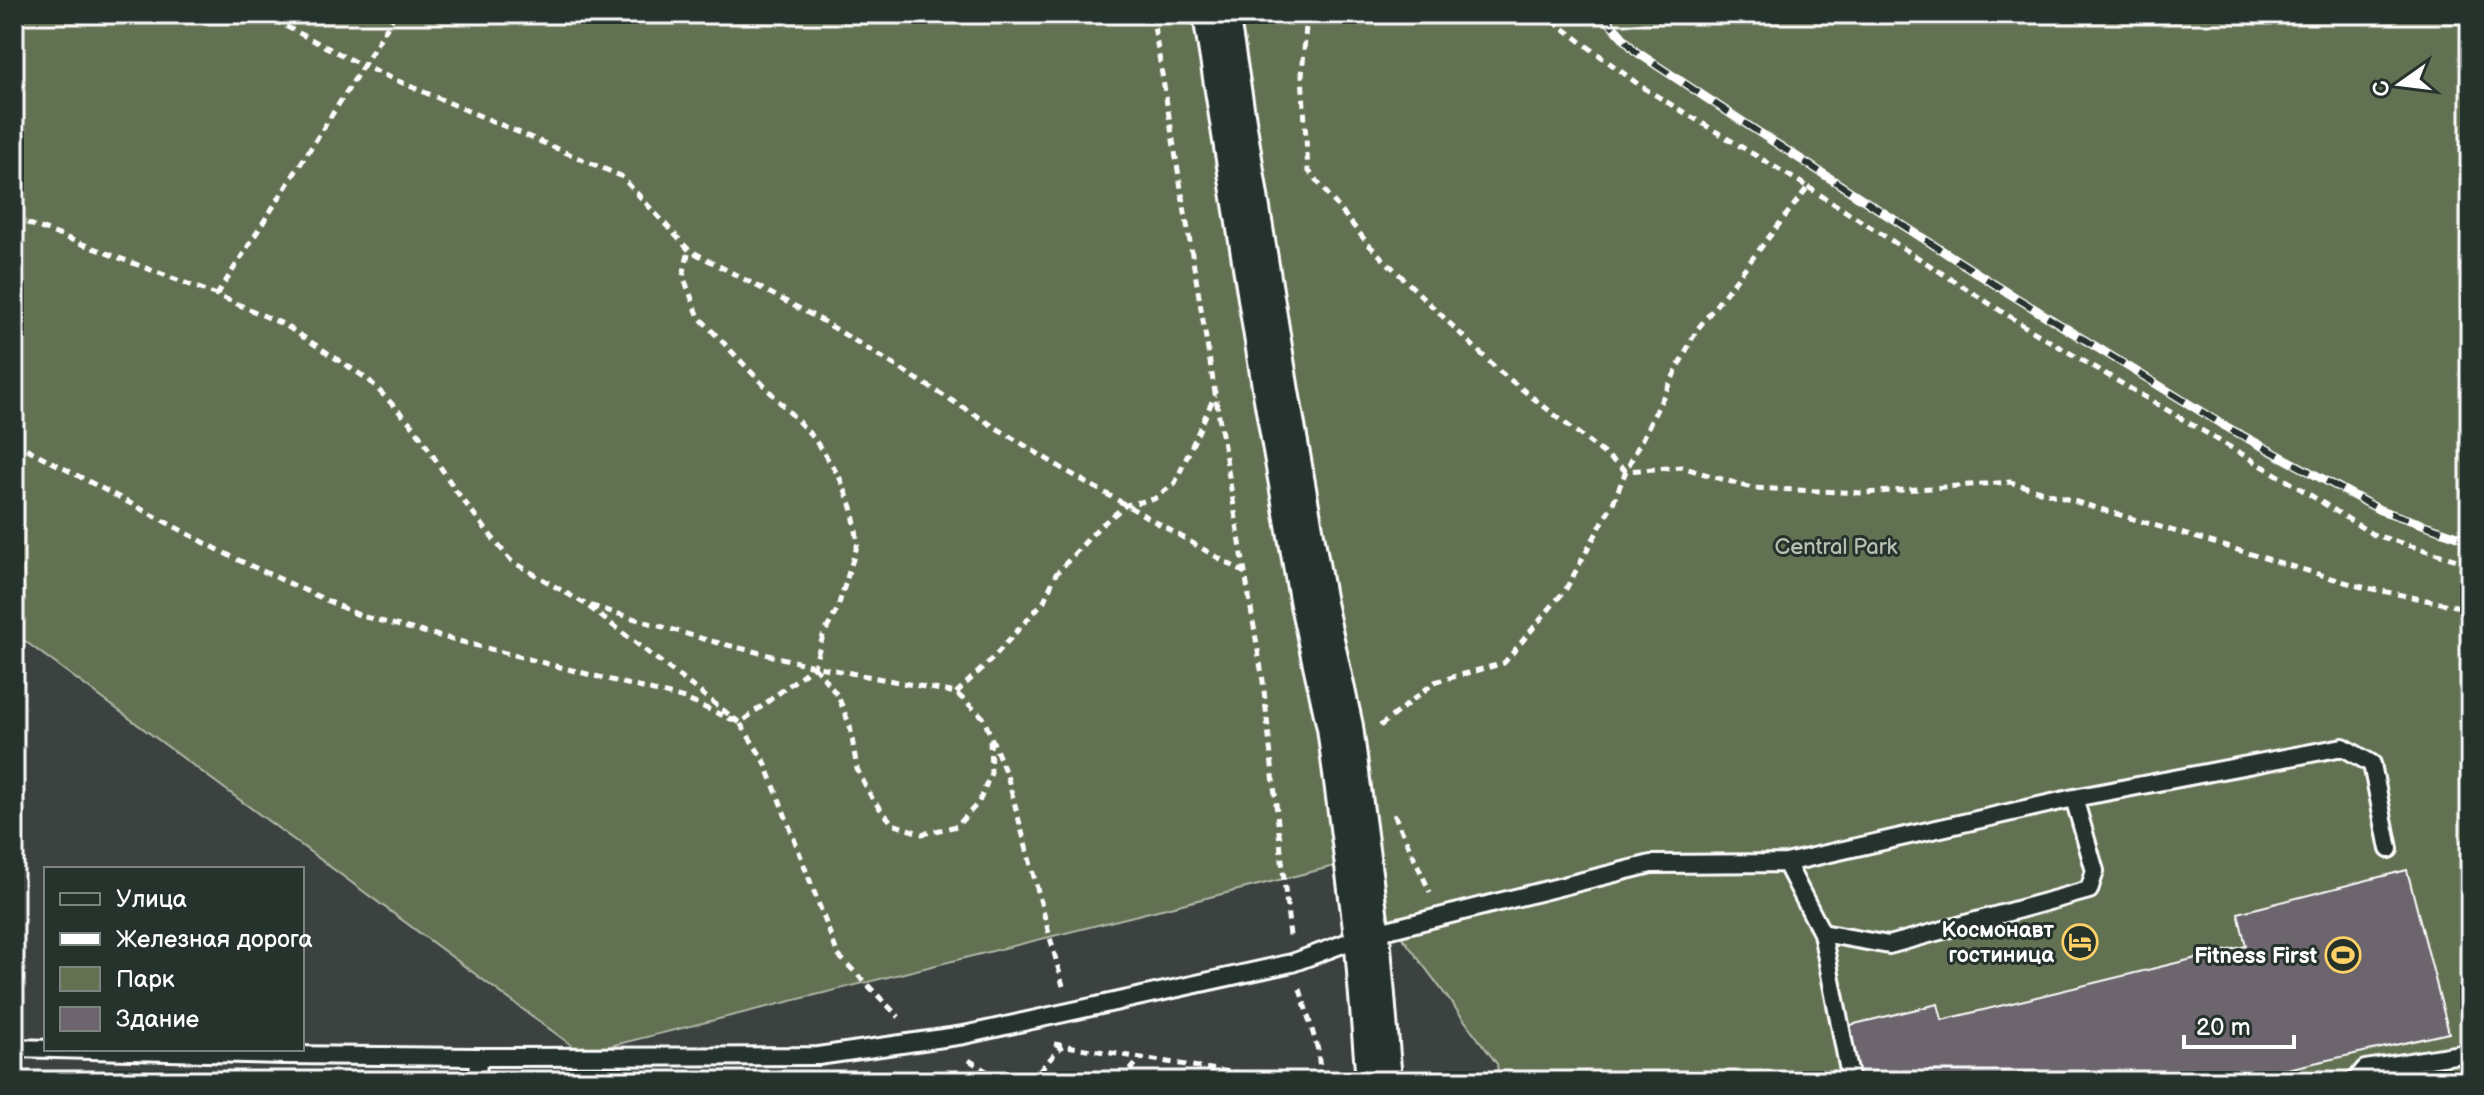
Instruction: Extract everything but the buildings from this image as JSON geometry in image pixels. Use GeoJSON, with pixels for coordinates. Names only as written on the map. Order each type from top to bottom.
{"type":"FeatureCollection","features":[{"type":"Feature","properties":{"kind":"main road"},"geometry":{"type":"LineString","coordinates":[[1216,14],[1313,604],[1340,727],[1367,935],[1379,1081]]}},
{"type":"Feature","properties":{"kind":"lane"},"geometry":{"type":"LineString","coordinates":[[129,1051],[478,1057],[818,1056],[964,1035],[1292,963],[1367,935],[1651,864],[1786,863],[2074,798],[2343,747],[2372,764],[2389,849]]}},
{"type":"Feature","properties":{"kind":"lane"},"geometry":{"type":"LineString","coordinates":[[1822,933],[1889,945],[2089,890],[2095,871],[2074,798]]}},
{"type":"Feature","properties":{"kind":"lane"},"geometry":{"type":"LineString","coordinates":[[1786,863],[1822,933],[1851,1081]]}},
{"type":"Feature","properties":{"kind":"lane"},"geometry":{"type":"LineString","coordinates":[[14,1048],[44,1049]]}},
{"type":"Feature","properties":{"kind":"lane"},"geometry":{"type":"LineString","coordinates":[[2355,1081],[2365,1069],[2432,1058],[2461,1054],[2470,1063]]}},
{"type":"Feature","properties":{"kind":"lane"},"geometry":{"type":"LineString","coordinates":[[477,1081],[478,1057]]}},
{"type":"Feature","properties":{"kind":"path"},"geometry":{"type":"LineString","coordinates":[[262,14],[363,66],[621,176],[689,250],[821,320],[1063,469],[1245,573]]}},
{"type":"Feature","properties":{"kind":"path"},"geometry":{"type":"LineString","coordinates":[[217,295],[395,14]]}},
{"type":"Feature","properties":{"kind":"path"},"geometry":{"type":"LineString","coordinates":[[1152,14],[1263,681],[1289,904],[1292,963],[1318,1050],[1321,1081]]}},
{"type":"Feature","properties":{"kind":"path"},"geometry":{"type":"LineString","coordinates":[[1307,14],[1302,75],[1308,170],[1369,245],[1499,371],[1626,471],[1681,467],[1752,488],[1864,493],[2010,482],[2358,586],[2470,609]]}},
{"type":"Feature","properties":{"kind":"path"},"geometry":{"type":"LineString","coordinates":[[1544,14],[1642,87],[1808,187],[2029,329],[2372,534],[2470,564]]}},
{"type":"Feature","properties":{"kind":"path"},"geometry":{"type":"LineString","coordinates":[[1375,730],[1435,682],[1504,663],[1566,589],[1613,503],[1696,331],[1808,187]]}},
{"type":"Feature","properties":{"kind":"path"},"geometry":{"type":"LineString","coordinates":[[14,218],[217,295],[285,325],[369,380],[415,428],[456,491],[510,560],[585,604],[740,723],[765,762],[838,955],[896,1015]]}},
{"type":"Feature","properties":{"kind":"path"},"geometry":{"type":"LineString","coordinates":[[689,250],[683,276],[699,317],[813,437],[839,476],[852,507],[858,543],[837,610],[823,636],[814,666],[740,723]]}},
{"type":"Feature","properties":{"kind":"path"},"geometry":{"type":"LineString","coordinates":[[956,693],[990,661],[1044,601],[1056,574],[1099,527],[1126,505],[1154,499],[1175,483],[1215,394]]}},
{"type":"Feature","properties":{"kind":"path"},"geometry":{"type":"LineString","coordinates":[[14,442],[234,558],[361,616],[685,699],[740,723]]}},
{"type":"Feature","properties":{"kind":"path"},"geometry":{"type":"LineString","coordinates":[[585,604],[707,640],[814,666],[956,693],[983,717],[1008,779],[1070,1010]]}},
{"type":"Feature","properties":{"kind":"path"},"geometry":{"type":"LineString","coordinates":[[814,666],[838,696],[850,726],[857,769],[873,800],[893,824],[922,834],[957,826],[979,802],[991,773],[990,733]]}},
{"type":"Feature","properties":{"kind":"path"},"geometry":{"type":"LineString","coordinates":[[1394,813],[1440,915]]}},
{"type":"Feature","properties":{"kind":"path"},"geometry":{"type":"LineString","coordinates":[[1049,1043],[1287,1081]]}},
{"type":"Feature","properties":{"kind":"path"},"geometry":{"type":"LineString","coordinates":[[1030,1081],[1063,1045]]}},
{"type":"Feature","properties":{"kind":"path"},"geometry":{"type":"LineString","coordinates":[[1121,1081],[1142,1058]]}},
{"type":"Feature","properties":{"kind":"path"},"geometry":{"type":"LineString","coordinates":[[1262,1081],[1270,1078]]}},
{"type":"Feature","properties":{"kind":"green space","name":"Central Park"},"geometry":{"type":"Polygon","coordinates":[[[14,14],[2470,14],[2470,1081],[1499,1081],[1497,1064],[1347,863],[582,1053],[14,633],[14,14]]]}},
{"type":"Feature","properties":{"kind":"railway"},"geometry":{"type":"LineString","coordinates":[[1602,14],[1635,51],[1994,284],[2223,425],[2380,510],[2470,540]]}},
{"type":"Feature","properties":{"kind":"place","name":"Космонавт гостиница"},"geometry":{"type":"Point","coordinates":[2080,942]}},
{"type":"Feature","properties":{"kind":"place","name":"Fitness First"},"geometry":{"type":"Point","coordinates":[2343,955]}}]}
